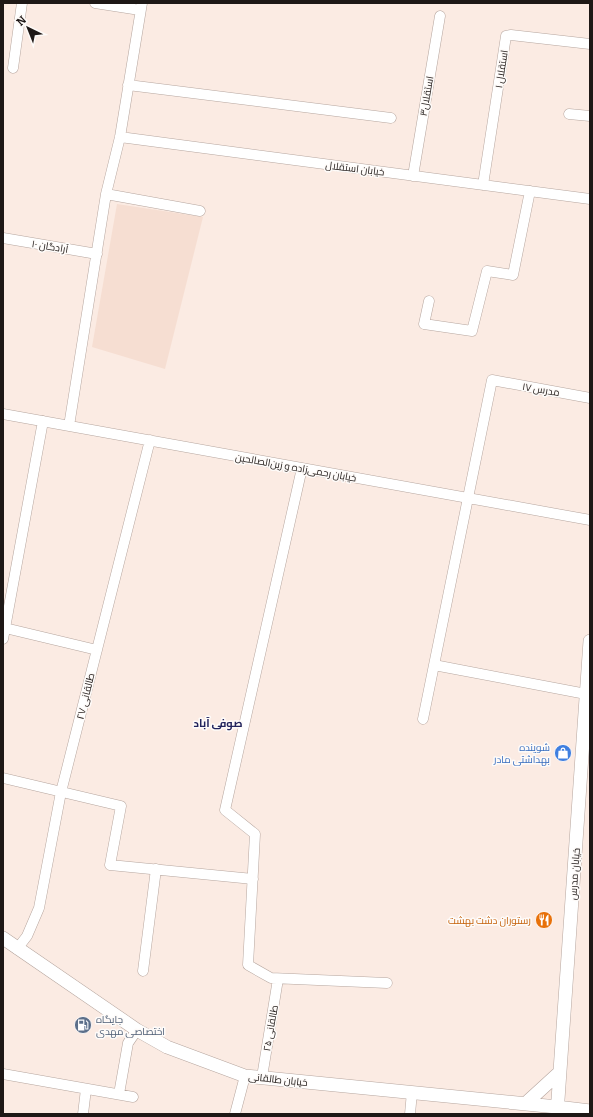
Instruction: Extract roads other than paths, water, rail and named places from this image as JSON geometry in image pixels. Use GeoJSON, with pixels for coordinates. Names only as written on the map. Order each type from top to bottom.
{"type":"FeatureCollection","features":[{"type":"Feature","properties":{"kind":"main road","name":"خیابان مدرس"},"geometry":{"type":"LineString","coordinates":[[557,1110],[590,641]]}},
{"type":"Feature","properties":{"kind":"main road","name":"خیابان طالقانی"},"geometry":{"type":"LineString","coordinates":[[3,938],[137,1030],[168,1047],[245,1076],[525,1104],[557,1110],[590,1111]]}},
{"type":"Feature","properties":{"kind":"main road"},"geometry":{"type":"LineString","coordinates":[[525,1104],[560,1072]]}},
{"type":"Feature","properties":{"kind":"street"},"geometry":{"type":"LineString","coordinates":[[13,68],[22,3]]}},
{"type":"Feature","properties":{"kind":"street"},"geometry":{"type":"LineString","coordinates":[[69,426],[106,194],[120,137],[141,7],[95,3]]}},
{"type":"Feature","properties":{"kind":"street","name":"استقلال۳"},"geometry":{"type":"LineString","coordinates":[[413,176],[440,16]]}},
{"type":"Feature","properties":{"kind":"street","name":"استقلال ۱"},"geometry":{"type":"LineString","coordinates":[[483,185],[506,36],[511,35],[590,44]]}},
{"type":"Feature","properties":{"kind":"street"},"geometry":{"type":"LineString","coordinates":[[128,85],[391,118]]}},
{"type":"Feature","properties":{"kind":"street"},"geometry":{"type":"LineString","coordinates":[[569,114],[590,116]]}},
{"type":"Feature","properties":{"kind":"street","name":"خیابان استقلال"},"geometry":{"type":"LineString","coordinates":[[120,137],[590,199]]}},
{"type":"Feature","properties":{"kind":"street"},"geometry":{"type":"LineString","coordinates":[[429,301],[424,324],[472,331],[487,271],[513,275],[530,191]]}},
{"type":"Feature","properties":{"kind":"street"},"geometry":{"type":"LineString","coordinates":[[106,194],[200,211]]}},
{"type":"Feature","properties":{"kind":"street","name":"آرادگان ۱۰"},"geometry":{"type":"LineString","coordinates":[[3,238],[96,254]]}},
{"type":"Feature","properties":{"kind":"street","name":"مدرس ۱۷"},"geometry":{"type":"LineString","coordinates":[[468,498],[492,380],[590,398]]}},
{"type":"Feature","properties":{"kind":"street","name":"خیابان رحمی‌زاده و زین‌الصالحین"},"geometry":{"type":"LineString","coordinates":[[3,414],[590,520]]}},
{"type":"Feature","properties":{"kind":"street"},"geometry":{"type":"LineString","coordinates":[[3,639],[43,421]]}},
{"type":"Feature","properties":{"kind":"street","name":"طالقانی ۲۷"},"geometry":{"type":"LineString","coordinates":[[17,949],[26,936],[39,908],[61,792],[150,440]]}},
{"type":"Feature","properties":{"kind":"street"},"geometry":{"type":"LineString","coordinates":[[302,468],[225,810],[255,834],[248,965],[271,978],[278,979],[387,983]]}},
{"type":"Feature","properties":{"kind":"street"},"geometry":{"type":"LineString","coordinates":[[423,719],[468,498]]}},
{"type":"Feature","properties":{"kind":"street"},"geometry":{"type":"LineString","coordinates":[[5,628],[97,650]]}},
{"type":"Feature","properties":{"kind":"street"},"geometry":{"type":"LineString","coordinates":[[434,665],[586,694]]}},
{"type":"Feature","properties":{"kind":"street"},"geometry":{"type":"LineString","coordinates":[[3,778],[121,806],[110,865],[253,879]]}},
{"type":"Feature","properties":{"kind":"street"},"geometry":{"type":"LineString","coordinates":[[143,971],[156,870]]}},
{"type":"Feature","properties":{"kind":"street","name":"طالقانی ۲۵"},"geometry":{"type":"LineString","coordinates":[[262,1077],[278,979]]}},
{"type":"Feature","properties":{"kind":"street"},"geometry":{"type":"LineString","coordinates":[[119,1094],[128,1043],[137,1030]]}},
{"type":"Feature","properties":{"kind":"street"},"geometry":{"type":"LineString","coordinates":[[3,1074],[132,1097]]}},
{"type":"Feature","properties":{"kind":"street"},"geometry":{"type":"LineString","coordinates":[[235,1114],[245,1076]]}},
{"type":"Feature","properties":{"kind":"street"},"geometry":{"type":"LineString","coordinates":[[83,1114],[86,1089]]}},
{"type":"Feature","properties":{"kind":"street"},"geometry":{"type":"LineString","coordinates":[[410,1114],[412,1092]]}},
{"type":"Feature","properties":{"kind":"place","name":"شوینده بهداشتی مادر"},"geometry":{"type":"Point","coordinates":[563,753]}},
{"type":"Feature","properties":{"kind":"place","name":"رستوران دشت بهشت"},"geometry":{"type":"Point","coordinates":[544,920]}},
{"type":"Feature","properties":{"kind":"place","name":"جایگاه اختصاصی مهدی"},"geometry":{"type":"Point","coordinates":[83,1025]}},
{"type":"Feature","properties":{"kind":"district","name":"صوفی آباد"},"geometry":{"type":"Point","coordinates":[218,723]}}]}
